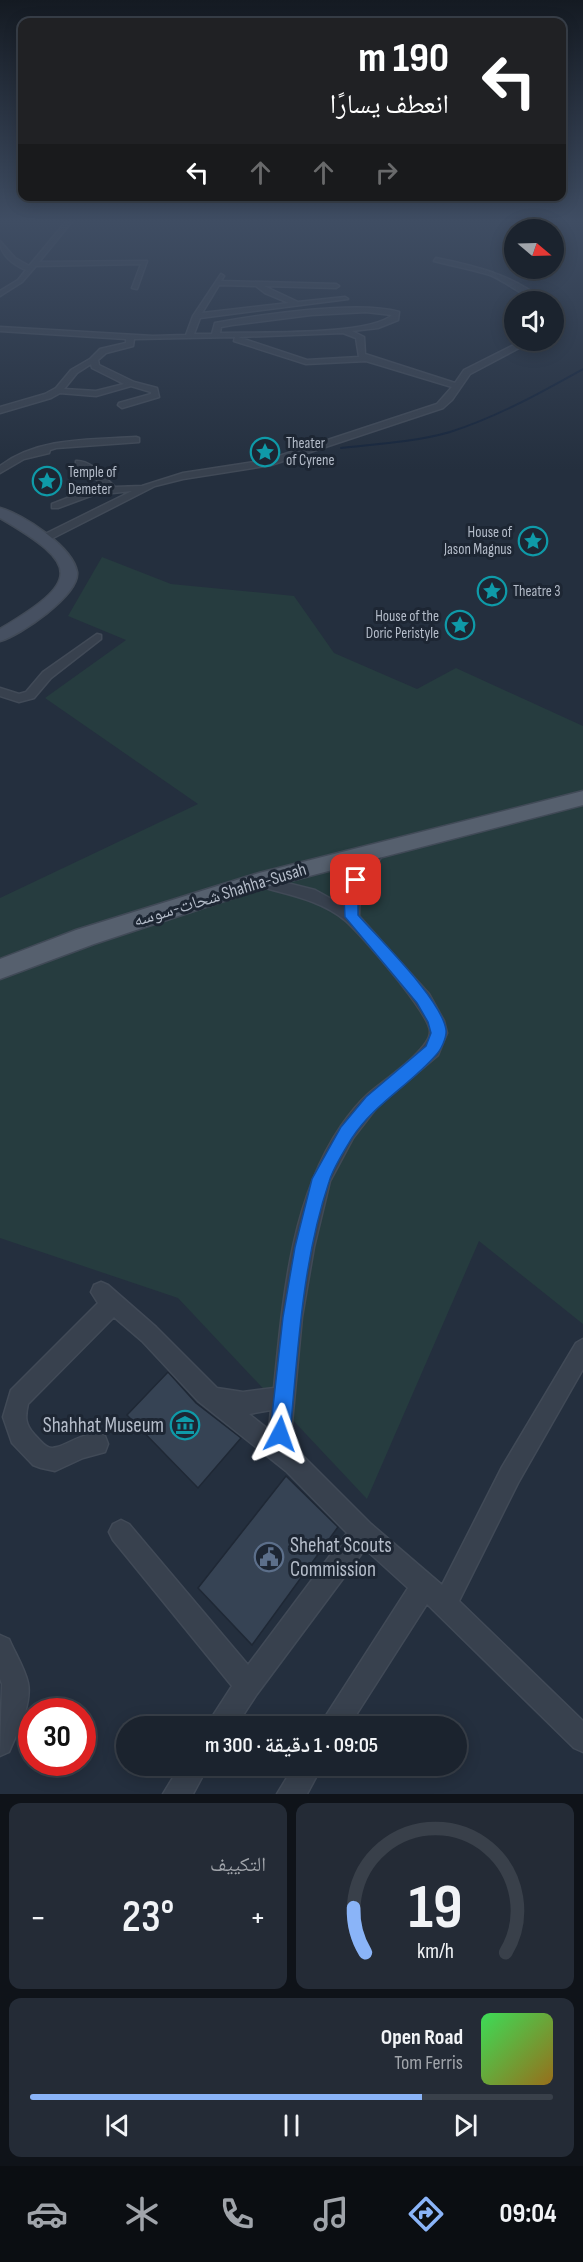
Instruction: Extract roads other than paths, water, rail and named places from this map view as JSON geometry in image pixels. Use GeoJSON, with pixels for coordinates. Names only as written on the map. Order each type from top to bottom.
{"type":"FeatureCollection","features":[{"type":"Feature","properties":{"kind":"main road"},"geometry":{"type":"LineString","coordinates":[[0,512],[64,555],[70,573],[69,579],[54,599],[0,636]]}},
{"type":"Feature","properties":{"kind":"main road","name":"شحات-سوسه Shahha-Susah"},"geometry":{"type":"LineString","coordinates":[[0,969],[85,937],[259,881],[583,798]]}},
{"type":"Feature","properties":{"kind":"street"},"geometry":{"type":"LineString","coordinates":[[189,337],[206,303]]}},
{"type":"Feature","properties":{"kind":"street"},"geometry":{"type":"LineString","coordinates":[[293,303],[333,309],[326,312]]}},
{"type":"Feature","properties":{"kind":"street"},"geometry":{"type":"LineString","coordinates":[[198,316],[316,303]]}},
{"type":"Feature","properties":{"kind":"street"},"geometry":{"type":"LineString","coordinates":[[0,328],[130,337],[215,337],[344,331],[387,323],[395,318],[396,314],[391,310],[326,312],[218,325],[215,337]]}},
{"type":"Feature","properties":{"kind":"street"},"geometry":{"type":"LineString","coordinates":[[344,331],[360,337],[361,355],[366,359]]}},
{"type":"Feature","properties":{"kind":"street"},"geometry":{"type":"LineString","coordinates":[[228,336],[306,362],[366,359],[456,386]]}},
{"type":"Feature","properties":{"kind":"street"},"geometry":{"type":"LineString","coordinates":[[0,410],[48,396],[59,390],[67,377],[82,364],[94,360],[103,351],[130,344],[130,337]]}},
{"type":"Feature","properties":{"kind":"street"},"geometry":{"type":"LineString","coordinates":[[55,506],[91,492],[147,486],[183,476],[253,466],[302,452],[381,423],[440,406],[449,398],[467,372],[509,351]]}},
{"type":"Feature","properties":{"kind":"street"},"geometry":{"type":"LineString","coordinates":[[94,360],[95,366],[131,384],[154,390],[156,395],[122,405]]}},
{"type":"Feature","properties":{"kind":"street"},"geometry":{"type":"LineString","coordinates":[[59,390],[82,396],[94,396],[131,384]]}},
{"type":"Feature","properties":{"kind":"street"},"geometry":{"type":"LineString","coordinates":[[0,470],[14,458],[55,445],[136,440]]}},
{"type":"Feature","properties":{"kind":"street"},"geometry":{"type":"LineString","coordinates":[[36,452],[51,451]]}},
{"type":"Feature","properties":{"kind":"street"},"geometry":{"type":"LineString","coordinates":[[79,463],[92,470],[113,490]]}},
{"type":"Feature","properties":{"kind":"street"},"geometry":{"type":"LineString","coordinates":[[43,539],[147,486]]}},
{"type":"Feature","properties":{"kind":"street"},"geometry":{"type":"LineString","coordinates":[[0,692],[19,698],[30,695],[47,675],[97,637]]}},
{"type":"Feature","properties":{"kind":"street"},"geometry":{"type":"LineString","coordinates":[[351,917],[351,898],[356,880],[365,864],[379,850]]}},
{"type":"Feature","properties":{"kind":"street"},"geometry":{"type":"LineString","coordinates":[[259,881],[310,894],[351,917],[423,999],[436,1021],[439,1033],[432,1050],[371,1102],[347,1132],[321,1179],[304,1247],[283,1396],[280,1434],[295,1464]]}},
{"type":"Feature","properties":{"kind":"street"},"geometry":{"type":"LineString","coordinates":[[97,1444],[81,1447],[55,1460],[41,1458],[20,1435],[14,1417],[19,1398],[106,1298],[149,1334],[207,1393],[295,1464],[363,1532],[445,1604],[583,1739]]}},
{"type":"Feature","properties":{"kind":"street"},"geometry":{"type":"LineString","coordinates":[[445,1604],[480,1531],[552,1397],[583,1350]]}},
{"type":"Feature","properties":{"kind":"street"},"geometry":{"type":"LineString","coordinates":[[207,1393],[233,1404],[258,1403],[283,1396]]}},
{"type":"Feature","properties":{"kind":"street"},"geometry":{"type":"LineString","coordinates":[[121,1532],[248,1685]]}},
{"type":"Feature","properties":{"kind":"street"},"geometry":{"type":"LineString","coordinates":[[228,1716],[248,1685],[363,1532]]}},
{"type":"Feature","properties":{"kind":"street"},"geometry":{"type":"LineString","coordinates":[[340,1716],[424,1586]]}},
{"type":"Feature","properties":{"kind":"street"},"geometry":{"type":"LineString","coordinates":[[0,1648],[15,1684],[14,1704],[0,1743]]}},
{"type":"Feature","properties":{"kind":"street"},"geometry":{"type":"LineString","coordinates":[[177,1794],[189,1776]]}},
{"type":"Feature","properties":{"kind":"street"},"geometry":{"type":"LineString","coordinates":[[291,1794],[303,1776]]}},
{"type":"Feature","properties":{"kind":"waterway"},"geometry":{"type":"LineString","coordinates":[[341,448],[410,440],[450,432],[501,412],[583,369]]}},
{"type":"Feature","properties":{"kind":"place","name":"Theater of Cyrene"},"geometry":{"type":"Point","coordinates":[265,452]}},
{"type":"Feature","properties":{"kind":"place","name":"Temple of Demeter"},"geometry":{"type":"Point","coordinates":[47,481]}},
{"type":"Feature","properties":{"kind":"place","name":"House of Jason Magnus"},"geometry":{"type":"Point","coordinates":[533,541]}},
{"type":"Feature","properties":{"kind":"place","name":"Theatre 3"},"geometry":{"type":"Point","coordinates":[492,591]}},
{"type":"Feature","properties":{"kind":"place","name":"House of the Doric Peristyle"},"geometry":{"type":"Point","coordinates":[460,625]}},
{"type":"Feature","properties":{"kind":"place","name":"Shahhat Museum"},"geometry":{"type":"Point","coordinates":[185,1425]}},
{"type":"Feature","properties":{"kind":"place","name":"Shehat Scouts Commission"},"geometry":{"type":"Point","coordinates":[269,1557]}}]}
